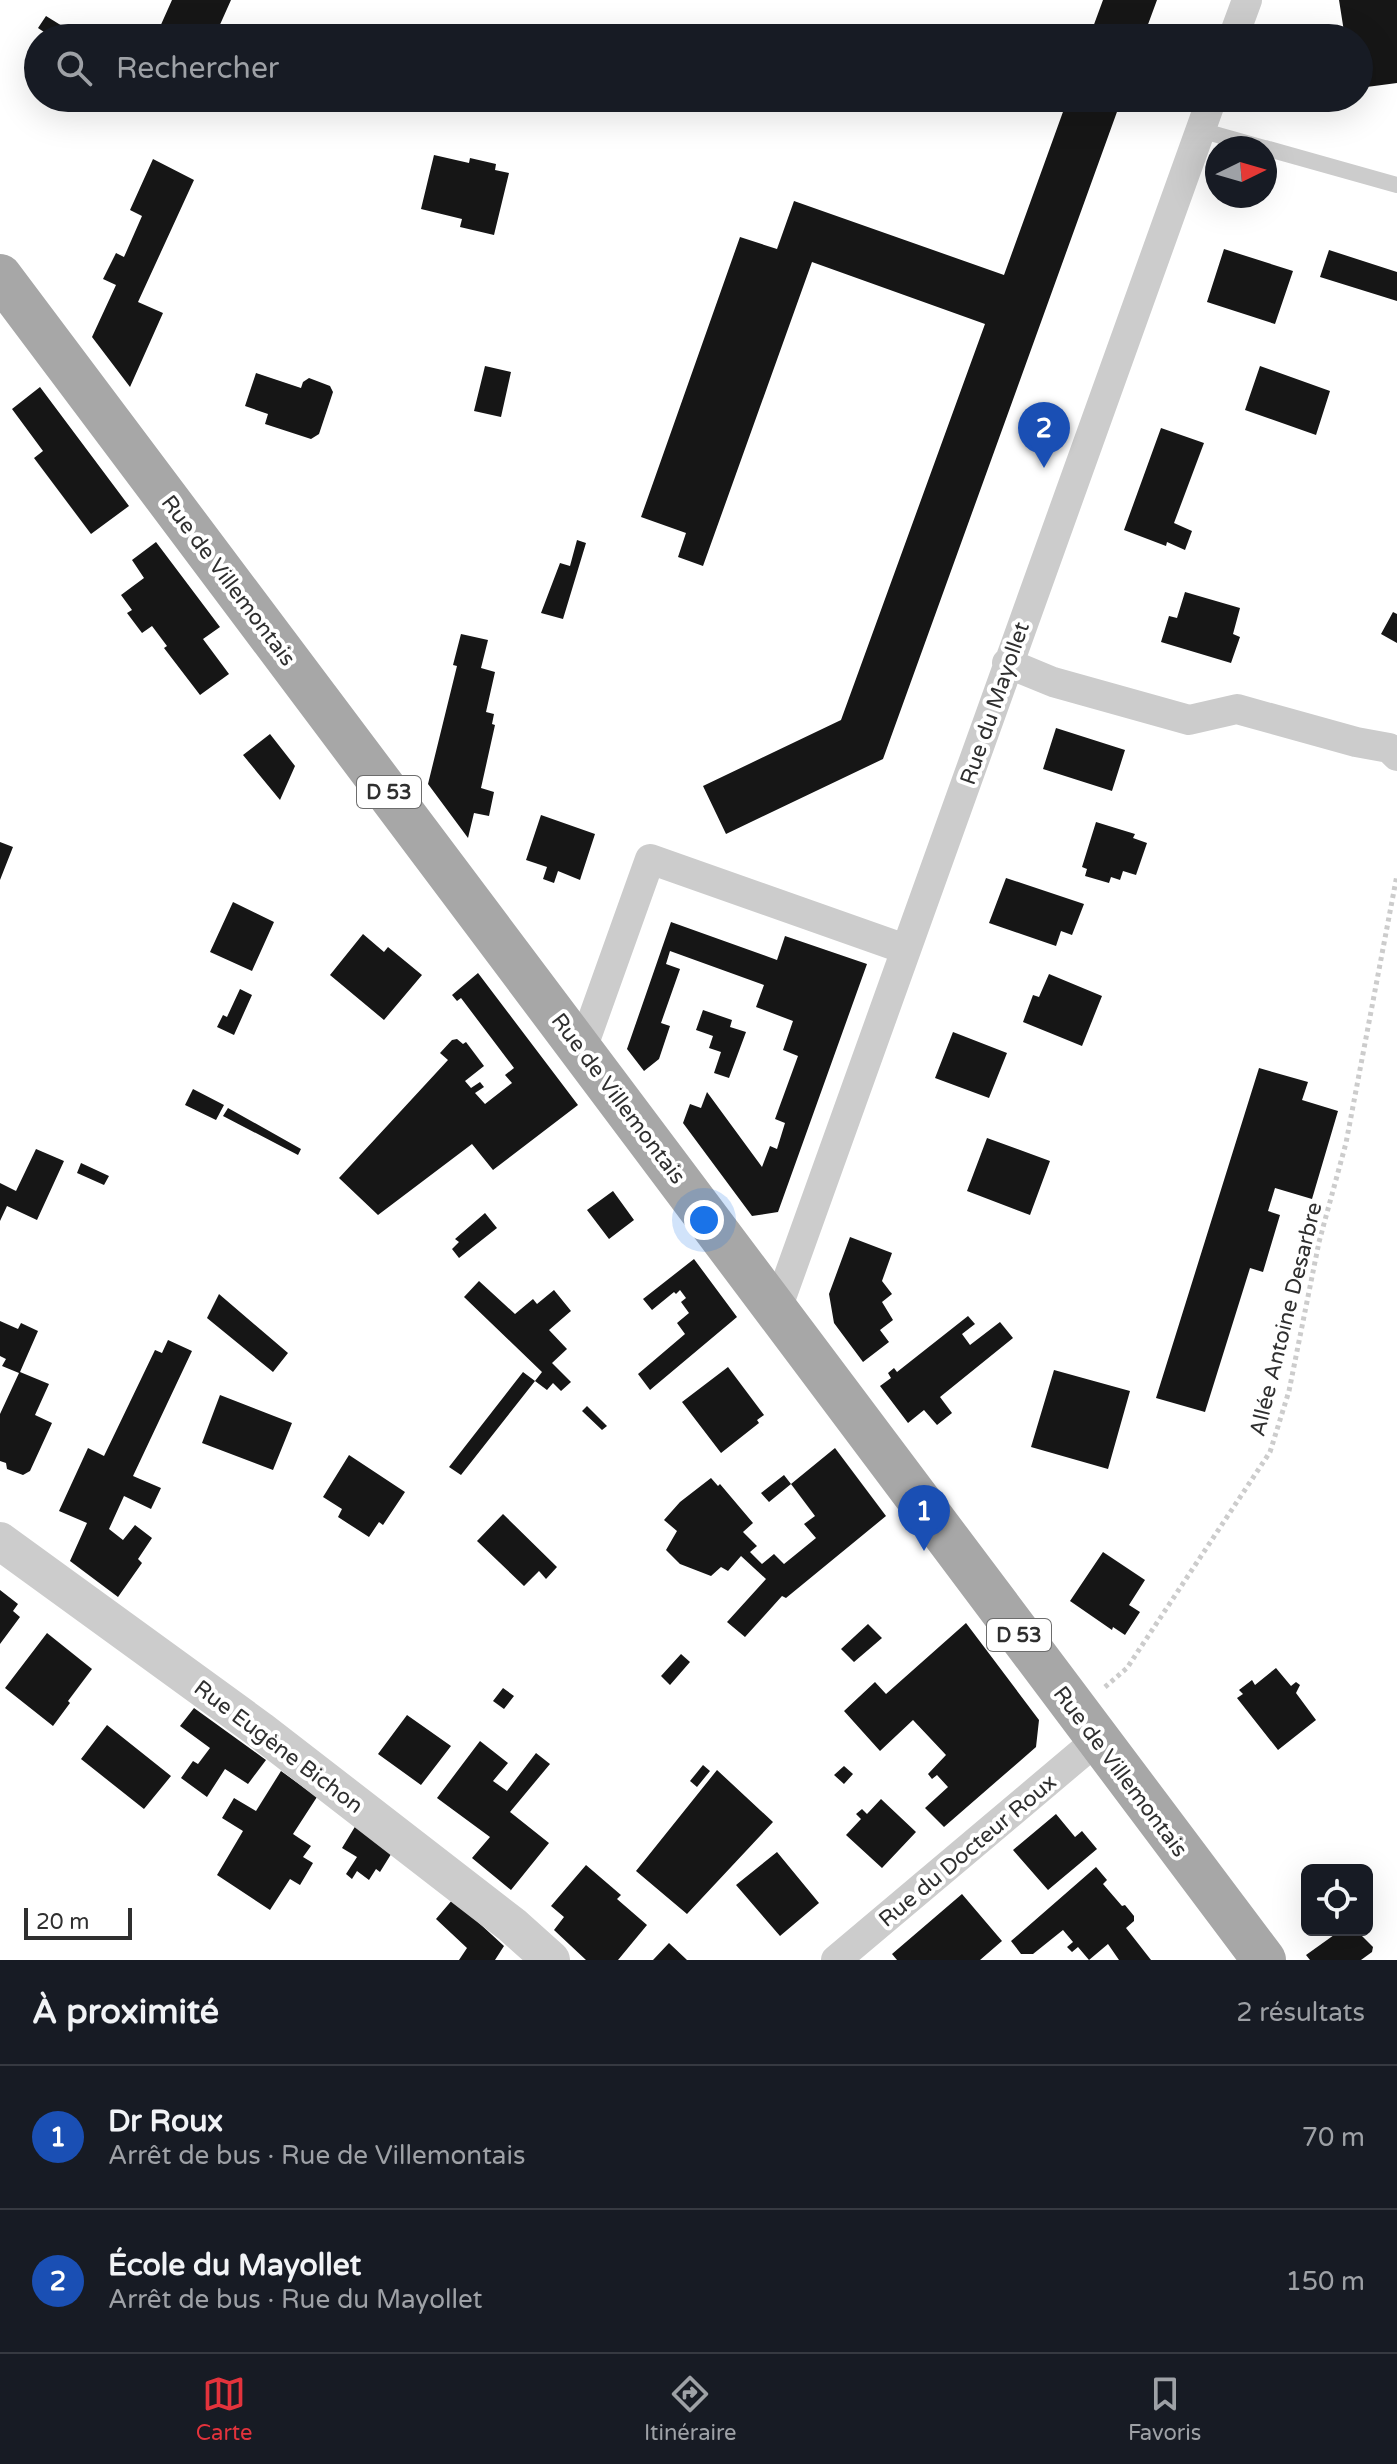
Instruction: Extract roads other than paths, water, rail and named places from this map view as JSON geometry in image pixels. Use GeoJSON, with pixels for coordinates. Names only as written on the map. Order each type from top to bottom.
{"type":"FeatureCollection","features":[{"type":"Feature","properties":{"kind":"main road","name":"Rue de Villemontais"},"geometry":{"type":"LineString","coordinates":[[0,276],[1264,1960]]}},
{"type":"Feature","properties":{"kind":"street"},"geometry":{"type":"LineString","coordinates":[[1238,24],[1247,0]]}},
{"type":"Feature","properties":{"kind":"street","name":"Rue du Mayollet"},"geometry":{"type":"LineString","coordinates":[[777,1309],[1207,112]]}},
{"type":"Feature","properties":{"kind":"street"},"geometry":{"type":"LineString","coordinates":[[1007,663],[1053,682],[1189,720],[1237,709],[1356,742],[1394,742]]}},
{"type":"Feature","properties":{"kind":"street"},"geometry":{"type":"LineString","coordinates":[[582,1049],[650,859],[905,949]]}},
{"type":"Feature","properties":{"kind":"street","name":"Rue Eugène Bichon"},"geometry":{"type":"LineString","coordinates":[[0,1541],[260,1730],[512,1925],[551,1960]]}},
{"type":"Feature","properties":{"kind":"street","name":"Rue du Docteur Roux"},"geometry":{"type":"LineString","coordinates":[[836,1960],[1087,1726]]}},
{"type":"Feature","properties":{"kind":"lane"},"geometry":{"type":"LineString","coordinates":[[1200,130],[1221,136]]}},
{"type":"Feature","properties":{"kind":"lane"},"geometry":{"type":"LineString","coordinates":[[1277,152],[1397,185]]}},
{"type":"Feature","properties":{"kind":"place","name":"École du Mayollet"},"geometry":{"type":"Point","coordinates":[1044,468]}},
{"type":"Feature","properties":{"kind":"place","name":"Dr Roux"},"geometry":{"type":"Point","coordinates":[924,1551]}}]}
